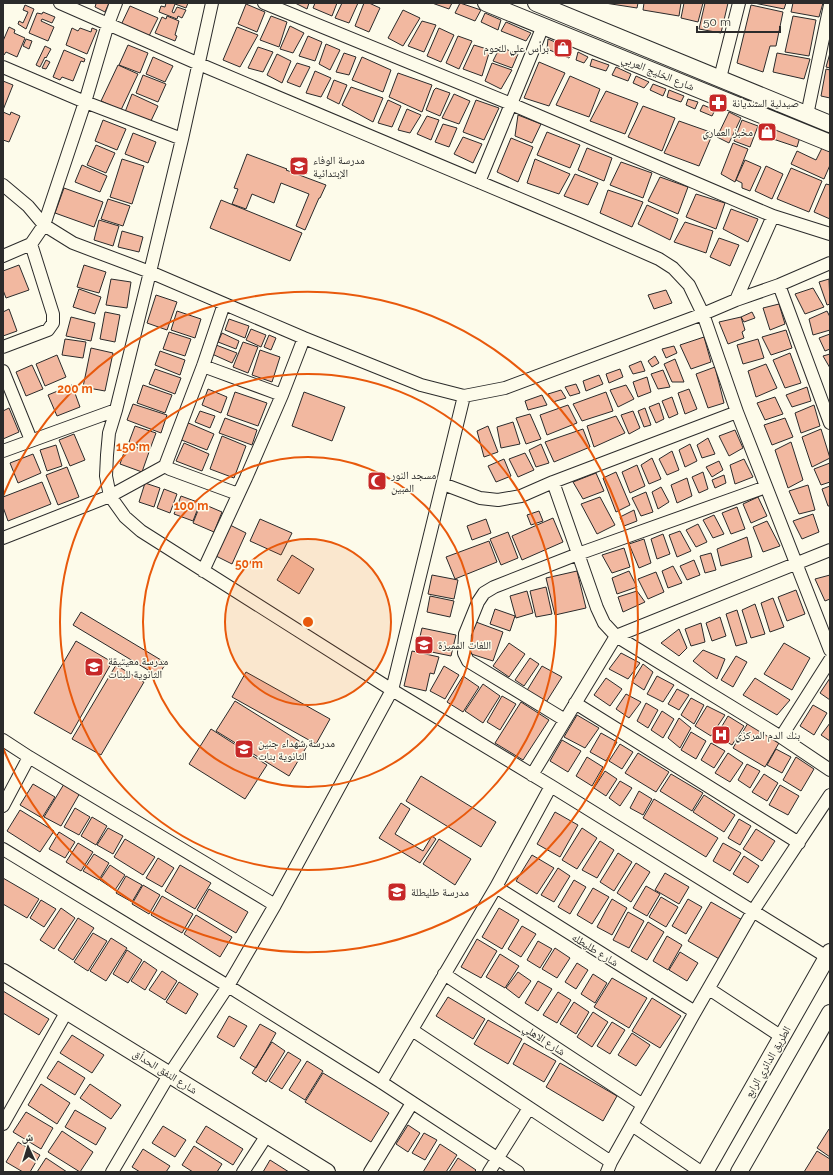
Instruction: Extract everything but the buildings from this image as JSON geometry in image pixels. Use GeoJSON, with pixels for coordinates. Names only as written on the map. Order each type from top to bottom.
{"type":"FeatureCollection","features":[{"type":"Feature","properties":{"kind":"main road","name":"شارع الخليج العربي"},"geometry":{"type":"LineString","coordinates":[[486,3],[830,143]]}},
{"type":"Feature","properties":{"kind":"main road","name":"شارع الخليج العربي"},"geometry":{"type":"LineString","coordinates":[[536,3],[830,124]]}},
{"type":"Feature","properties":{"kind":"main road","name":"الطريق الدائري الرابع"},"geometry":{"type":"LineString","coordinates":[[705,1172],[829,955]]}},
{"type":"Feature","properties":{"kind":"main road","name":"شارع النفق الحدأق"},"geometry":{"type":"LineString","coordinates":[[3,972],[327,1172]]}},
{"type":"Feature","properties":{"kind":"main road"},"geometry":{"type":"LineString","coordinates":[[739,1172],[830,1013]]}},
{"type":"Feature","properties":{"kind":"street"},"geometry":{"type":"LineString","coordinates":[[60,3],[199,64],[659,259],[673,268],[689,286],[703,314],[737,412],[830,650]]}},
{"type":"Feature","properties":{"kind":"street"},"geometry":{"type":"LineString","coordinates":[[3,256],[31,244],[44,225],[116,3]]}},
{"type":"Feature","properties":{"kind":"street"},"geometry":{"type":"LineString","coordinates":[[212,3],[182,139],[116,410],[109,433],[106,476],[110,496],[125,517],[141,531],[392,690],[753,911],[829,955]]}},
{"type":"Feature","properties":{"kind":"street"},"geometry":{"type":"LineString","coordinates":[[264,3],[511,104],[773,216],[830,234]]}},
{"type":"Feature","properties":{"kind":"street"},"geometry":{"type":"LineString","coordinates":[[720,78],[739,3]]}},
{"type":"Feature","properties":{"kind":"street"},"geometry":{"type":"LineString","coordinates":[[807,115],[828,20],[830,4]]}},
{"type":"Feature","properties":{"kind":"street"},"geometry":{"type":"LineString","coordinates":[[479,182],[543,26]]}},
{"type":"Feature","properties":{"kind":"street"},"geometry":{"type":"LineString","coordinates":[[3,67],[85,102],[182,139]]}},
{"type":"Feature","properties":{"kind":"street"},"geometry":{"type":"LineString","coordinates":[[3,185],[28,206],[44,225],[73,243],[150,272],[304,338],[421,385],[464,396],[505,388],[779,285],[830,263]]}},
{"type":"Feature","properties":{"kind":"street"},"geometry":{"type":"LineString","coordinates":[[736,300],[773,216]]}},
{"type":"Feature","properties":{"kind":"street"},"geometry":{"type":"LineString","coordinates":[[3,347],[48,330],[53,323],[53,314],[31,244]]}},
{"type":"Feature","properties":{"kind":"street"},"geometry":{"type":"LineString","coordinates":[[779,285],[830,423]]}},
{"type":"Feature","properties":{"kind":"street"},"geometry":{"type":"LineString","coordinates":[[3,538],[110,496],[165,466],[203,366],[224,304]]}},
{"type":"Feature","properties":{"kind":"street"},"geometry":{"type":"LineString","coordinates":[[203,570],[282,396],[304,338]]}},
{"type":"Feature","properties":{"kind":"street"},"geometry":{"type":"LineString","coordinates":[[203,366],[282,396]]}},
{"type":"Feature","properties":{"kind":"street"},"geometry":{"type":"LineString","coordinates":[[3,371],[31,440]]}},
{"type":"Feature","properties":{"kind":"street"},"geometry":{"type":"LineString","coordinates":[[112,1172],[170,1075],[228,986],[275,905],[392,690],[464,396]]}},
{"type":"Feature","properties":{"kind":"street"},"geometry":{"type":"LineString","coordinates":[[3,451],[116,410]]}},
{"type":"Feature","properties":{"kind":"street"},"geometry":{"type":"LineString","coordinates":[[443,484],[480,498],[498,500],[521,496],[737,412]]}},
{"type":"Feature","properties":{"kind":"street"},"geometry":{"type":"LineString","coordinates":[[165,466],[238,494]]}},
{"type":"Feature","properties":{"kind":"street"},"geometry":{"type":"LineString","coordinates":[[554,482],[597,608],[604,623],[616,636],[781,737],[830,770]]}},
{"type":"Feature","properties":{"kind":"street"},"geometry":{"type":"LineString","coordinates":[[565,720],[468,661],[464,653],[465,634],[478,602],[484,593],[494,587],[578,554],[766,487]]}},
{"type":"Feature","properties":{"kind":"street"},"geometry":{"type":"LineString","coordinates":[[532,775],[616,636],[830,550]]}},
{"type":"Feature","properties":{"kind":"street"},"geometry":{"type":"LineString","coordinates":[[781,737],[830,660]]}},
{"type":"Feature","properties":{"kind":"street"},"geometry":{"type":"LineString","coordinates":[[575,703],[799,843]]}},
{"type":"Feature","properties":{"kind":"street"},"geometry":{"type":"LineString","coordinates":[[3,740],[275,905]]}},
{"type":"Feature","properties":{"kind":"street"},"geometry":{"type":"LineString","coordinates":[[3,806],[29,757]]}},
{"type":"Feature","properties":{"kind":"street"},"geometry":{"type":"LineString","coordinates":[[381,1082],[496,887],[551,786]]}},
{"type":"Feature","properties":{"kind":"street"},"geometry":{"type":"LineString","coordinates":[[412,1030],[529,1108],[609,1167],[694,1012],[753,911],[830,795]]}},
{"type":"Feature","properties":{"kind":"street"},"geometry":{"type":"LineString","coordinates":[[3,849],[228,986],[381,1082],[518,1172]]}},
{"type":"Feature","properties":{"kind":"street","name":"شارع طليطله"},"geometry":{"type":"LineString","coordinates":[[496,887],[694,1012]]}},
{"type":"Feature","properties":{"kind":"street","name":"شارع الاهلي"},"geometry":{"type":"LineString","coordinates":[[444,974],[643,1105]]}},
{"type":"Feature","properties":{"kind":"street"},"geometry":{"type":"LineString","coordinates":[[708,989],[782,1036]]}},
{"type":"Feature","properties":{"kind":"street"},"geometry":{"type":"LineString","coordinates":[[3,1124],[67,1011]]}},
{"type":"Feature","properties":{"kind":"street"},"geometry":{"type":"LineString","coordinates":[[370,1172],[412,1103]]}},
{"type":"Feature","properties":{"kind":"street"},"geometry":{"type":"LineString","coordinates":[[489,1172],[529,1108]]}},
{"type":"Feature","properties":{"kind":"street"},"geometry":{"type":"LineString","coordinates":[[632,1125],[701,1172]]}},
{"type":"Feature","properties":{"kind":"street"},"geometry":{"type":"LineString","coordinates":[[243,1172],[267,1135]]}},
{"type":"Feature","properties":{"kind":"place","name":"برأس علي للحوم"},"geometry":{"type":"Point","coordinates":[563,48]}},
{"type":"Feature","properties":{"kind":"place","name":"صيدلية السنديانة"},"geometry":{"type":"Point","coordinates":[718,103]}},
{"type":"Feature","properties":{"kind":"place","name":"مخبز العماري"},"geometry":{"type":"Point","coordinates":[767,132]}},
{"type":"Feature","properties":{"kind":"place","name":"مدرسة الوفاء الإبتدائية"},"geometry":{"type":"Point","coordinates":[299,166]}},
{"type":"Feature","properties":{"kind":"place","name":"مسجد النور المبين"},"geometry":{"type":"Point","coordinates":[377,481]}},
{"type":"Feature","properties":{"kind":"place","name":"اللغات المميزة"},"geometry":{"type":"Point","coordinates":[424,645]}},
{"type":"Feature","properties":{"kind":"place","name":"مدرسة معيتيقة الثانوية للبنات"},"geometry":{"type":"Point","coordinates":[94,667]}},
{"type":"Feature","properties":{"kind":"place","name":"بنك الدم المركزي"},"geometry":{"type":"Point","coordinates":[721,735]}},
{"type":"Feature","properties":{"kind":"place","name":"مدرسة شهداء جنين الثانوية بنات"},"geometry":{"type":"Point","coordinates":[244,749]}},
{"type":"Feature","properties":{"kind":"place","name":"مدرسة طليطلة"},"geometry":{"type":"Point","coordinates":[397,892]}}]}
